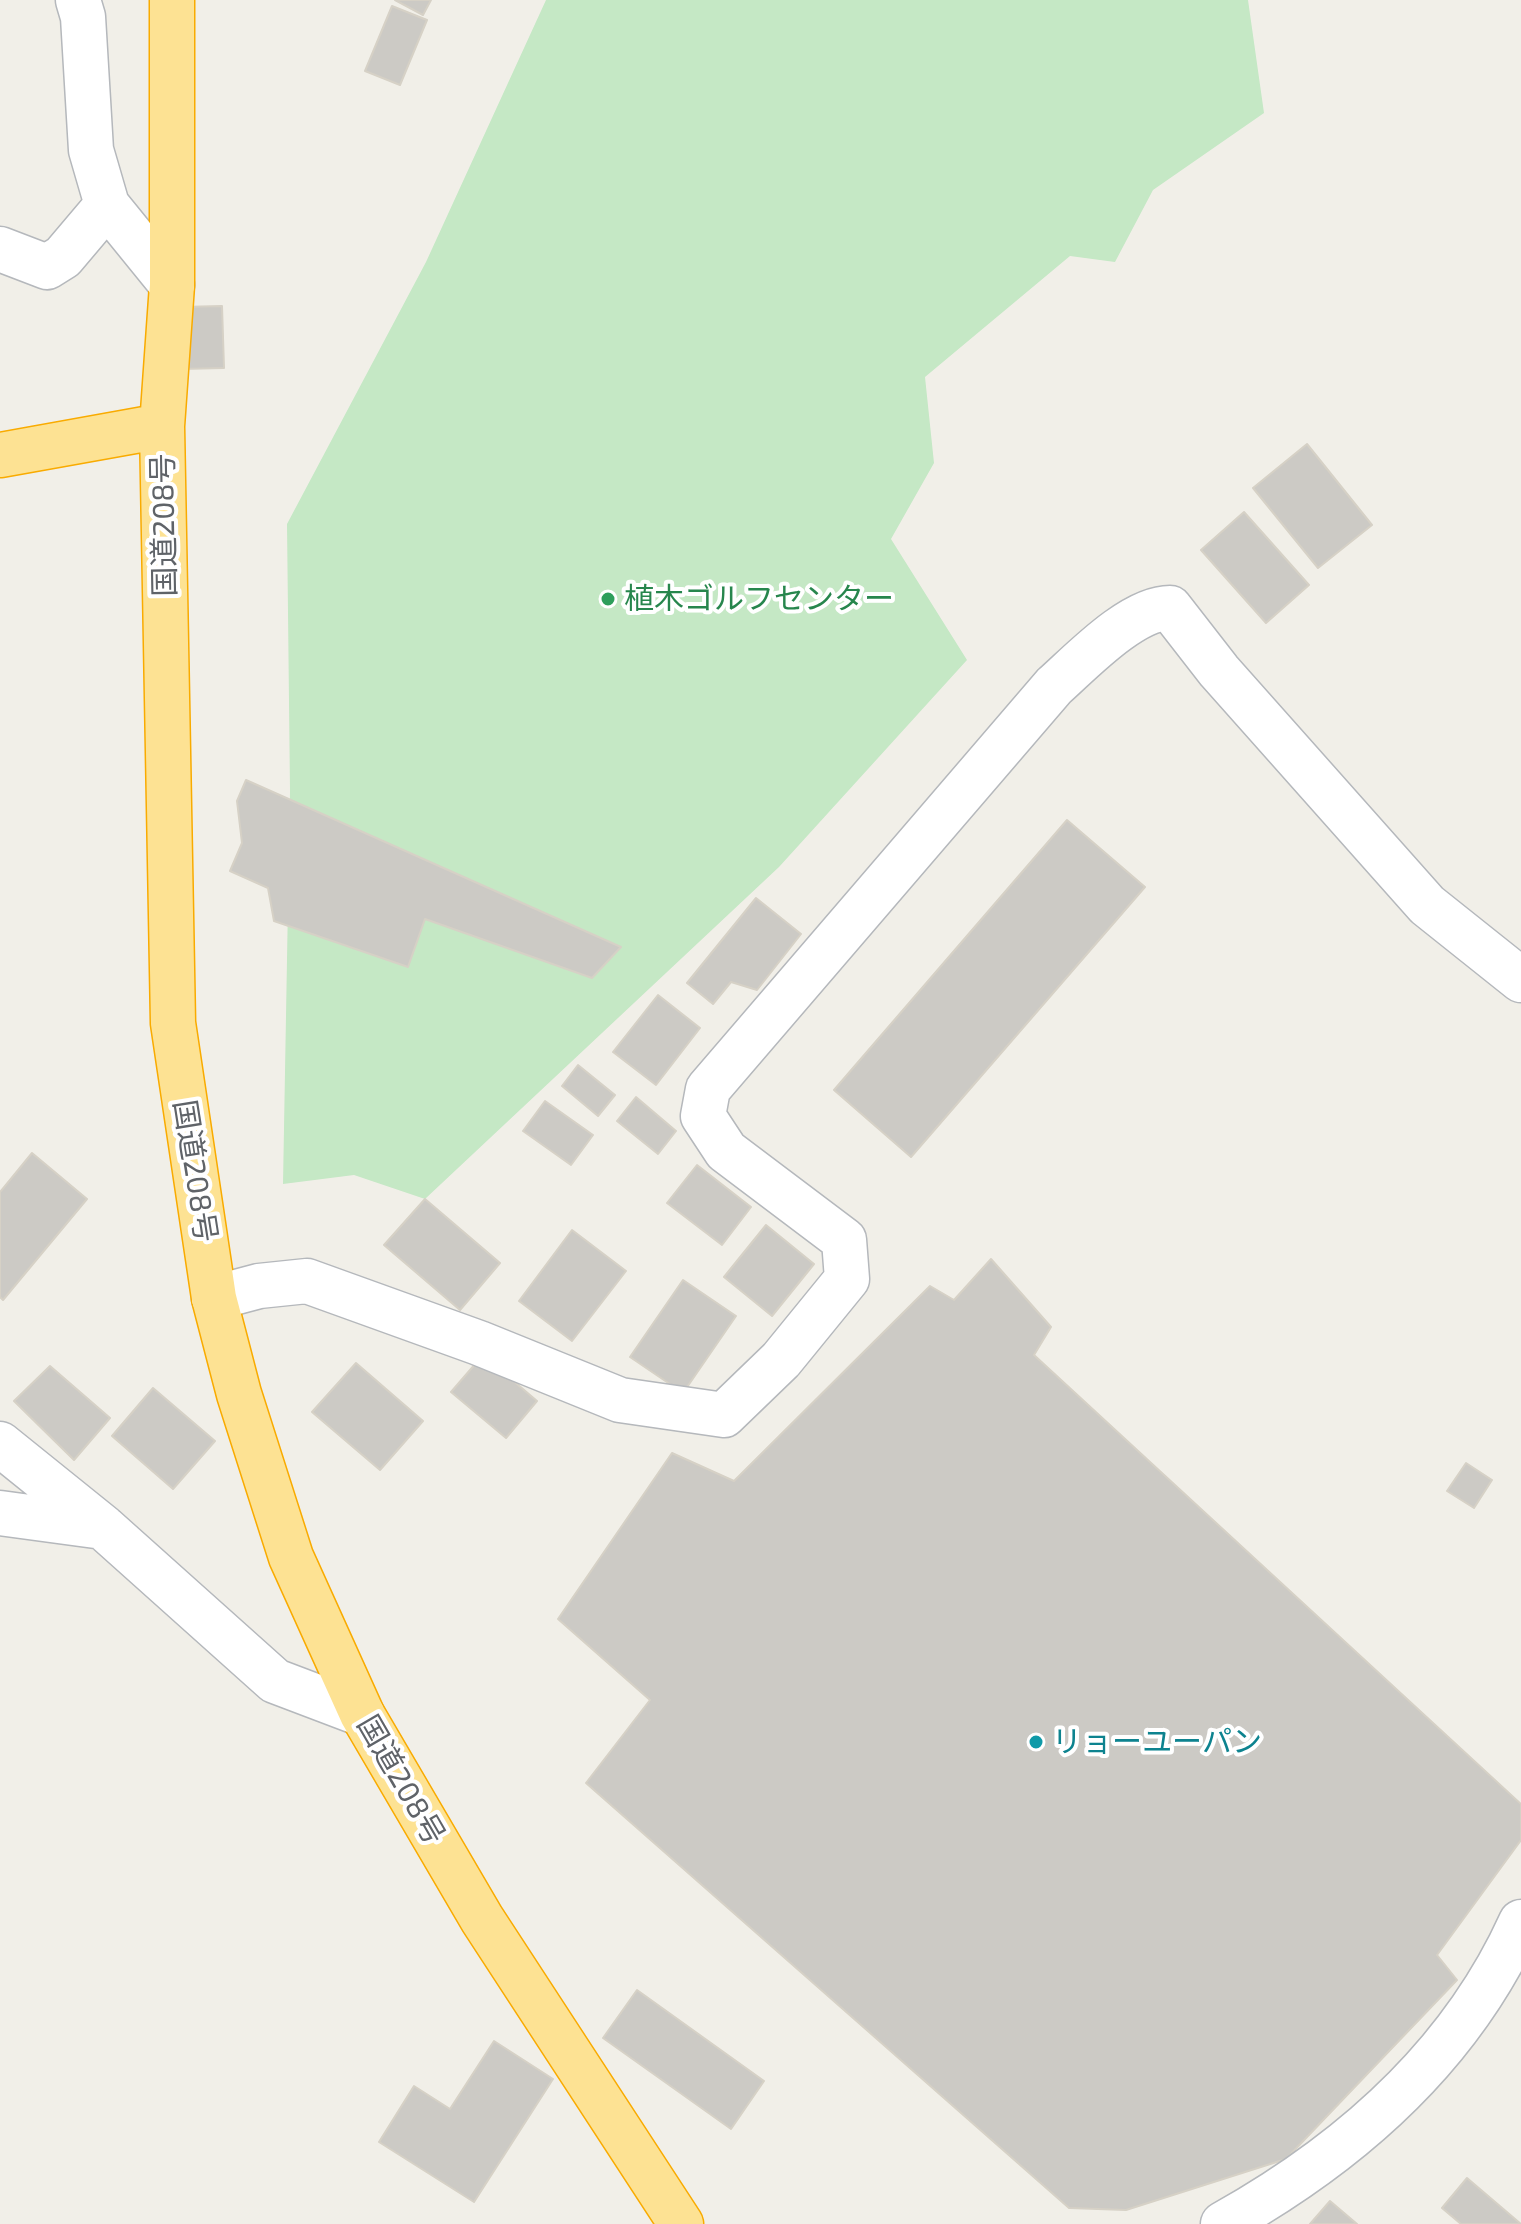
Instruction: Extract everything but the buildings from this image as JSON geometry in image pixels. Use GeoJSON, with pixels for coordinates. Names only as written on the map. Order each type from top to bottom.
{"type":"FeatureCollection","features":[{"type":"Feature","properties":{"kind":"highway","name":"国道208号"},"geometry":{"type":"LineString","coordinates":[[172,0],[172,285],[162,426],[173,1023],[214,1298],[239,1394],[291,1557],[362,1714],[482,1919],[681,2224]]}},
{"type":"Feature","properties":{"kind":"highway"},"geometry":{"type":"LineString","coordinates":[[0,455],[162,426]]}},
{"type":"Feature","properties":{"kind":"street"},"geometry":{"type":"LineString","coordinates":[[78,0],[83,17],[91,150],[107,205],[172,285]]}},
{"type":"Feature","properties":{"kind":"street"},"geometry":{"type":"LineString","coordinates":[[0,249],[47,267],[63,257],[107,205]]}},
{"type":"Feature","properties":{"kind":"street"},"geometry":{"type":"LineString","coordinates":[[214,1298],[259,1286],[307,1281],[479,1343],[620,1400],[724,1415],[781,1360],[847,1279],[844,1240],[726,1151],[703,1116],[708,1089],[1054,686],[1103,642],[1155,608],[1170,608],[1219,671],[1427,905],[1521,980]]}},
{"type":"Feature","properties":{"kind":"street"},"geometry":{"type":"LineString","coordinates":[[0,1444],[103,1527],[275,1681],[362,1714]]}},
{"type":"Feature","properties":{"kind":"street"},"geometry":{"type":"LineString","coordinates":[[0,1513],[103,1527]]}},
{"type":"Feature","properties":{"kind":"street"},"geometry":{"type":"LineString","coordinates":[[1223,2224],[1285,2189],[1372,2120],[1445,2049],[1500,1969],[1521,1922]]}},
{"type":"Feature","properties":{"kind":"green space","name":"植木ゴルフセンター"},"geometry":{"type":"Polygon","coordinates":[[[546,0],[1248,0],[1264,113],[1153,190],[1115,262],[1070,256],[925,377],[934,463],[891,539],[967,660],[779,867],[425,1199],[354,1175],[283,1184],[290,791],[287,524],[426,262],[546,0]]]}},
{"type":"Feature","properties":{"kind":"place","name":"植木ゴルフセンター"},"geometry":{"type":"Point","coordinates":[608,599]}},
{"type":"Feature","properties":{"kind":"place","name":"リョーユーパン"},"geometry":{"type":"Point","coordinates":[1036,1742]}}]}
